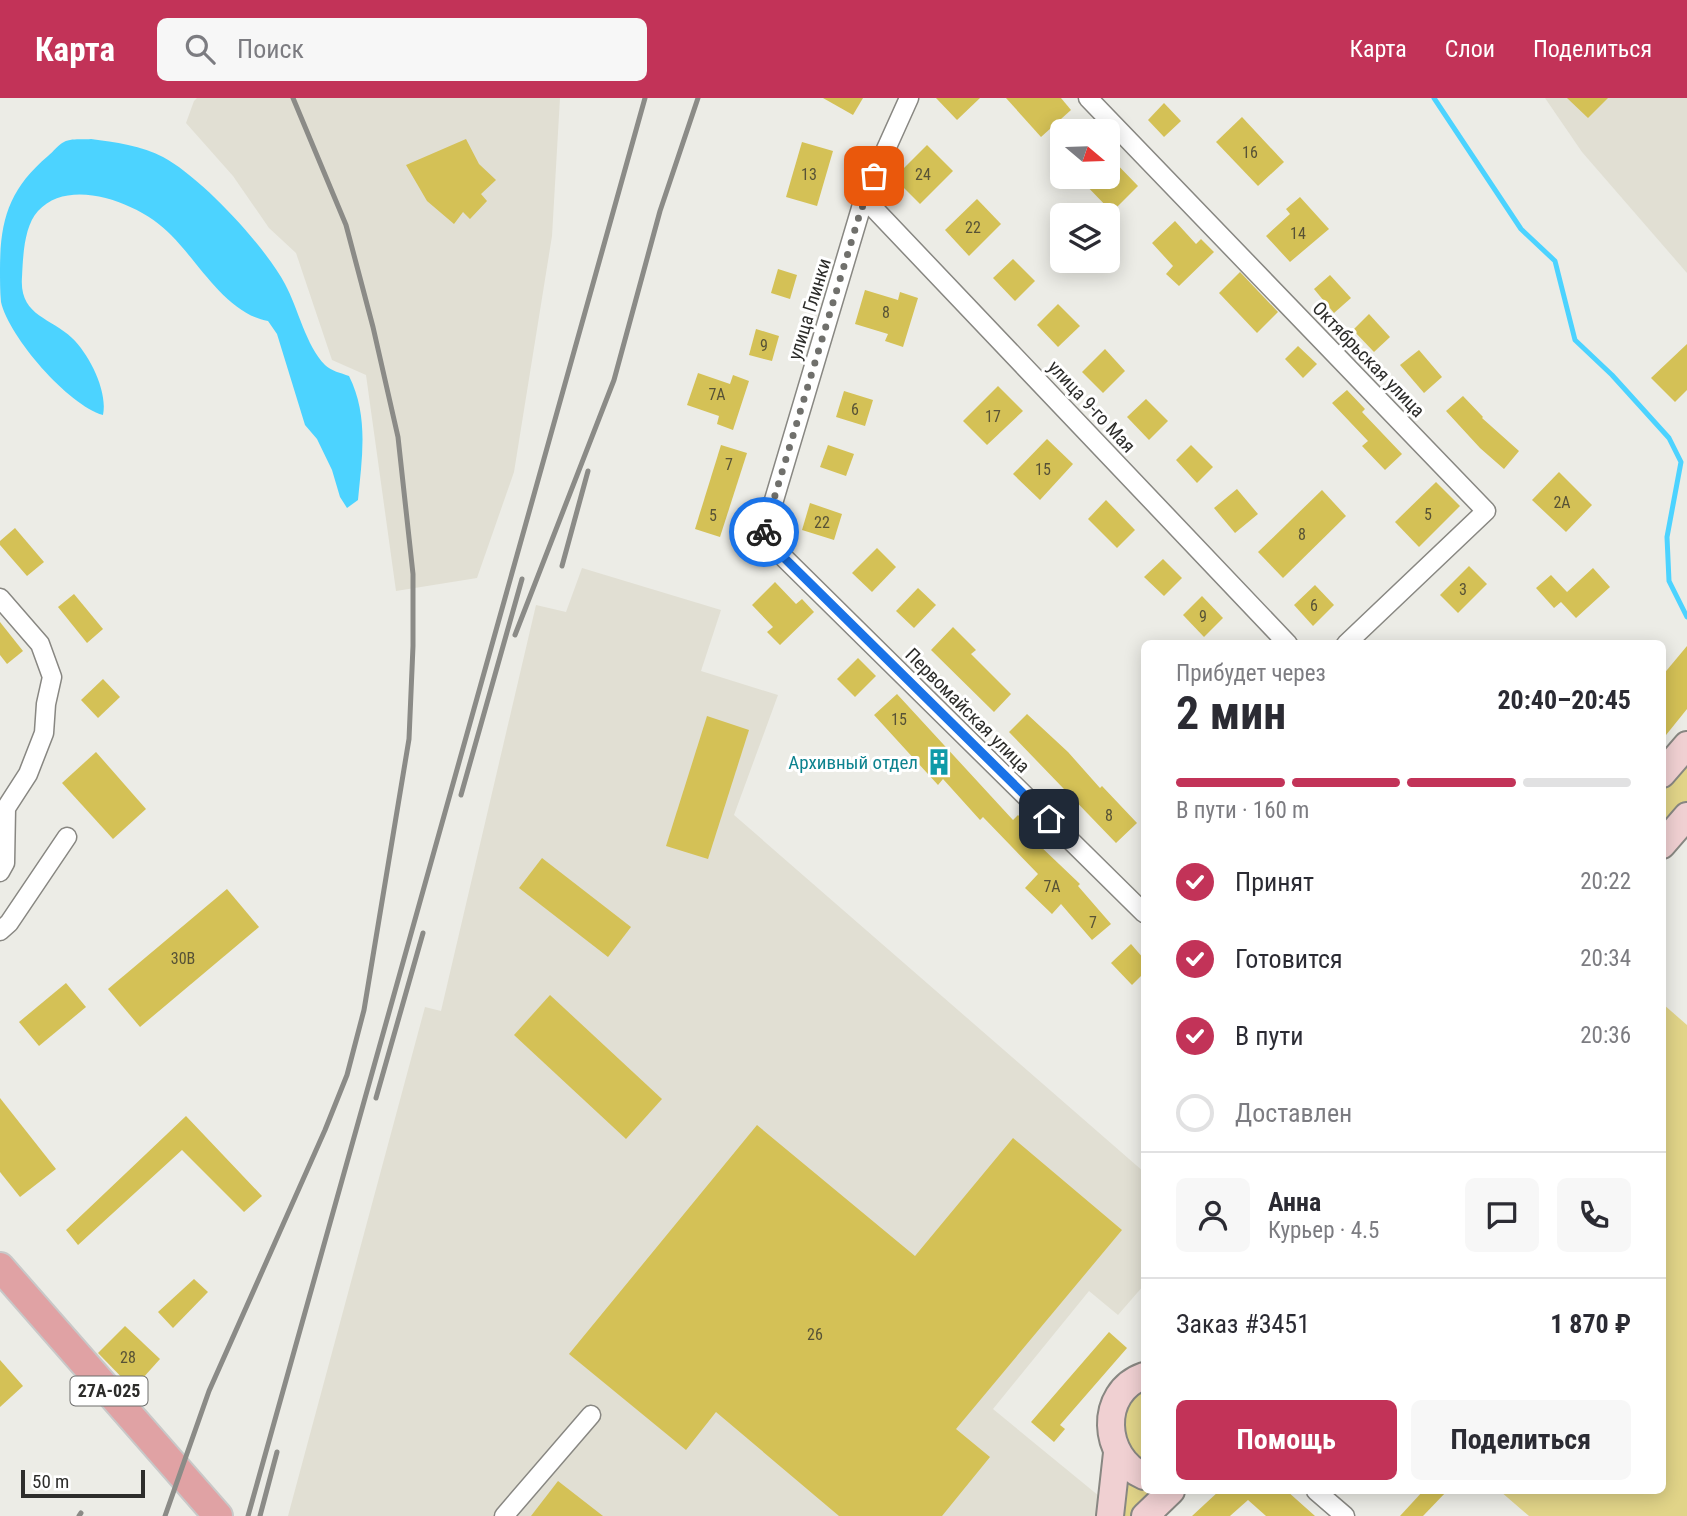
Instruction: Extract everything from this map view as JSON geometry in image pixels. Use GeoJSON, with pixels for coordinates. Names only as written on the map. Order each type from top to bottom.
{"type":"FeatureCollection","features":[{"type":"Feature","properties":{"kind":"main road"},"geometry":{"type":"LineString","coordinates":[[1666,769],[1687,745]]}},
{"type":"Feature","properties":{"kind":"main road"},"geometry":{"type":"LineString","coordinates":[[1666,840],[1687,816]]}},
{"type":"Feature","properties":{"kind":"main road","name":"27А-025"},"geometry":{"type":"LineString","coordinates":[[0,1267],[218,1516]]}},
{"type":"Feature","properties":{"kind":"main road"},"geometry":{"type":"LineString","coordinates":[[1110,1516],[1117,1453],[1112,1438],[1112,1413],[1115,1403],[1138,1377]]}},
{"type":"Feature","properties":{"kind":"main road"},"geometry":{"type":"LineString","coordinates":[[1117,1453],[1141,1475]]}},
{"type":"Feature","properties":{"kind":"main road"},"geometry":{"type":"LineString","coordinates":[[1145,1516],[1168,1494]]}},
{"type":"Feature","properties":{"kind":"street","name":"улица Глинки"},"geometry":{"type":"LineString","coordinates":[[763,537],[864,198],[909,98]]}},
{"type":"Feature","properties":{"kind":"street","name":"Октябрьская улица"},"geometry":{"type":"LineString","coordinates":[[1088,98],[1486,511],[1350,640]]}},
{"type":"Feature","properties":{"kind":"street","name":"улица 9-го Мая"},"geometry":{"type":"LineString","coordinates":[[864,198],[1284,640]]}},
{"type":"Feature","properties":{"kind":"street","name":"Первомайская улица"},"geometry":{"type":"LineString","coordinates":[[763,537],[1141,911]]}},
{"type":"Feature","properties":{"kind":"street"},"geometry":{"type":"LineString","coordinates":[[0,598],[40,644],[52,677],[46,704],[44,733],[28,774],[6,808],[5,863],[0,872]]}},
{"type":"Feature","properties":{"kind":"street"},"geometry":{"type":"LineString","coordinates":[[0,931],[9,923],[67,837]]}},
{"type":"Feature","properties":{"kind":"street"},"geometry":{"type":"LineString","coordinates":[[504,1516],[591,1415]]}},
{"type":"Feature","properties":{"kind":"street"},"geometry":{"type":"LineString","coordinates":[[1319,1494],[1345,1516]]}},
{"type":"Feature","properties":{"kind":"shaded area"},"geometry":{"type":"Polygon","coordinates":[[[197,98],[560,98],[552,236],[514,472],[477,578],[396,591],[366,375],[332,360],[296,253],[269,228],[233,176],[186,123],[197,98]]]}},
{"type":"Feature","properties":{"kind":"shaded area"},"geometry":{"type":"Polygon","coordinates":[[[1545,98],[1687,98],[1687,273],[1582,152],[1545,98]]]}},
{"type":"Feature","properties":{"kind":"shaded area"},"geometry":{"type":"Polygon","coordinates":[[[582,568],[721,610],[701,671],[778,695],[734,815],[1141,1169],[1141,1288],[1118,1315],[1089,1291],[993,1409],[1099,1496],[1097,1516],[288,1516],[425,1007],[441,1011],[536,605],[566,612],[582,568]]]}},
{"type":"Feature","properties":{"kind":"shaded area"},"geometry":{"type":"Polygon","coordinates":[[[1687,755],[1687,803],[1666,828],[1666,780],[1687,755]]]}},
{"type":"Feature","properties":{"kind":"shaded area"},"geometry":{"type":"Polygon","coordinates":[[[1666,1007],[1687,1025],[1687,1516],[1529,1516],[1503,1494],[1666,1494],[1666,1007]]]}},
{"type":"Feature","properties":{"kind":"shaded area"},"geometry":{"type":"Polygon","coordinates":[[[1141,1390],[1141,1458],[1128,1443],[1123,1428],[1125,1412],[1141,1390]]]}},
{"type":"Feature","properties":{"kind":"shaded area"},"geometry":{"type":"Polygon","coordinates":[[[1123,1475],[1141,1488],[1141,1494],[1159,1494],[1133,1516],[1122,1516],[1123,1475]]]}},
{"type":"Feature","properties":{"kind":"water"},"geometry":{"type":"Polygon","coordinates":[[[91,139],[147,150],[179,167],[231,214],[275,268],[290,294],[318,357],[330,369],[349,376],[355,391],[362,421],[361,468],[358,500],[347,508],[317,439],[305,425],[277,334],[268,321],[239,309],[215,286],[171,235],[143,214],[106,198],[69,195],[52,200],[38,211],[33,217],[25,242],[22,290],[25,300],[38,314],[72,338],[85,353],[100,384],[103,415],[89,409],[57,384],[15,333],[6,316],[0,294],[0,252],[9,207],[24,181],[60,144],[70,140],[91,139]]]}},
{"type":"Feature","properties":{"kind":"building"},"geometry":{"type":"Polygon","coordinates":[[[823,98],[863,98],[853,115],[823,98]]]}},
{"type":"Feature","properties":{"kind":"building"},"geometry":{"type":"Polygon","coordinates":[[[936,98],[980,98],[957,120],[936,98]]]}},
{"type":"Feature","properties":{"kind":"building"},"geometry":{"type":"Polygon","coordinates":[[[1006,98],[1061,98],[1071,110],[1061,119],[1050,119],[1050,129],[1041,137],[1006,98]]]}},
{"type":"Feature","properties":{"kind":"building"},"geometry":{"type":"Polygon","coordinates":[[[1567,98],[1608,98],[1588,118],[1567,98]]]}},
{"type":"Feature","properties":{"kind":"building"},"geometry":{"type":"Polygon","coordinates":[[[1164,103],[1181,121],[1164,137],[1148,120],[1164,103]]]}},
{"type":"Feature","properties":{"kind":"building"},"geometry":{"type":"Polygon","coordinates":[[[1242,117],[1284,162],[1258,186],[1216,142],[1242,117]]]}},
{"type":"Feature","properties":{"kind":"building"},"geometry":{"type":"Polygon","coordinates":[[[466,139],[479,164],[496,180],[481,194],[487,201],[470,219],[463,212],[454,224],[427,201],[406,165],[466,139]]]}},
{"type":"Feature","properties":{"kind":"building"},"geometry":{"type":"Polygon","coordinates":[[[802,142],[833,151],[817,206],[786,197],[802,142]]]}},
{"type":"Feature","properties":{"kind":"building"},"geometry":{"type":"Polygon","coordinates":[[[927,145],[953,171],[920,204],[894,178],[927,145]]]}},
{"type":"Feature","properties":{"kind":"building"},"geometry":{"type":"Polygon","coordinates":[[[1120,167],[1138,186],[1120,204],[1103,203],[1090,189],[1120,189],[1120,167]]]}},
{"type":"Feature","properties":{"kind":"building"},"geometry":{"type":"Polygon","coordinates":[[[1300,197],[1329,229],[1290,262],[1266,236],[1290,214],[1286,209],[1300,197]]]}},
{"type":"Feature","properties":{"kind":"building"},"geometry":{"type":"Polygon","coordinates":[[[977,199],[1001,224],[969,256],[945,230],[977,199]]]}},
{"type":"Feature","properties":{"kind":"building"},"geometry":{"type":"Polygon","coordinates":[[[1175,221],[1196,244],[1201,239],[1214,252],[1179,286],[1166,274],[1173,266],[1152,243],[1175,221]]]}},
{"type":"Feature","properties":{"kind":"building"},"geometry":{"type":"Polygon","coordinates":[[[1013,259],[1035,281],[1015,301],[993,278],[1013,259]]]}},
{"type":"Feature","properties":{"kind":"building"},"geometry":{"type":"Polygon","coordinates":[[[778,269],[797,275],[790,299],[771,293],[778,269]]]}},
{"type":"Feature","properties":{"kind":"building"},"geometry":{"type":"Polygon","coordinates":[[[1240,272],[1278,312],[1257,333],[1219,293],[1240,272]]]}},
{"type":"Feature","properties":{"kind":"building"},"geometry":{"type":"Polygon","coordinates":[[[1330,275],[1351,298],[1334,313],[1314,289],[1330,275]]]}},
{"type":"Feature","properties":{"kind":"building"},"geometry":{"type":"Polygon","coordinates":[[[865,290],[898,300],[900,292],[918,298],[903,347],[885,341],[888,334],[855,324],[865,290]]]}},
{"type":"Feature","properties":{"kind":"building"},"geometry":{"type":"Polygon","coordinates":[[[1058,304],[1080,326],[1058,347],[1037,325],[1058,304]]]}},
{"type":"Feature","properties":{"kind":"building"},"geometry":{"type":"Polygon","coordinates":[[[1369,314],[1390,337],[1374,352],[1353,330],[1369,314]]]}},
{"type":"Feature","properties":{"kind":"building"},"geometry":{"type":"Polygon","coordinates":[[[756,329],[779,336],[772,361],[749,355],[756,329]]]}},
{"type":"Feature","properties":{"kind":"building"},"geometry":{"type":"Polygon","coordinates":[[[1687,344],[1687,390],[1675,402],[1651,378],[1687,344]]]}},
{"type":"Feature","properties":{"kind":"building"},"geometry":{"type":"Polygon","coordinates":[[[1298,346],[1317,364],[1303,378],[1285,359],[1298,346]]]}},
{"type":"Feature","properties":{"kind":"building"},"geometry":{"type":"Polygon","coordinates":[[[1105,349],[1125,371],[1103,393],[1082,372],[1105,349]]]}},
{"type":"Feature","properties":{"kind":"building"},"geometry":{"type":"Polygon","coordinates":[[[1419,350],[1442,377],[1424,393],[1400,365],[1419,350]]]}},
{"type":"Feature","properties":{"kind":"building"},"geometry":{"type":"Polygon","coordinates":[[[698,373],[730,384],[733,375],[749,381],[733,430],[717,424],[719,416],[687,405],[698,373]]]}},
{"type":"Feature","properties":{"kind":"building"},"geometry":{"type":"Polygon","coordinates":[[[998,386],[1023,411],[987,445],[963,421],[998,386]]]}},
{"type":"Feature","properties":{"kind":"building"},"geometry":{"type":"Polygon","coordinates":[[[1347,390],[1365,409],[1362,412],[1402,454],[1385,470],[1362,446],[1368,441],[1332,403],[1347,390]]]}},
{"type":"Feature","properties":{"kind":"building"},"geometry":{"type":"Polygon","coordinates":[[[844,391],[873,400],[865,426],[836,417],[844,391]]]}},
{"type":"Feature","properties":{"kind":"building"},"geometry":{"type":"Polygon","coordinates":[[[1463,396],[1482,418],[1519,451],[1504,469],[1480,448],[1446,411],[1463,396]]]}},
{"type":"Feature","properties":{"kind":"building"},"geometry":{"type":"Polygon","coordinates":[[[1146,399],[1168,421],[1149,440],[1127,417],[1146,399]]]}},
{"type":"Feature","properties":{"kind":"building"},"geometry":{"type":"Polygon","coordinates":[[[1047,439],[1073,464],[1040,500],[1013,474],[1047,439]]]}},
{"type":"Feature","properties":{"kind":"building"},"geometry":{"type":"Polygon","coordinates":[[[721,445],[747,453],[720,537],[695,529],[721,445]]]}},
{"type":"Feature","properties":{"kind":"building"},"geometry":{"type":"Polygon","coordinates":[[[828,445],[854,454],[846,476],[820,467],[828,445]]]}},
{"type":"Feature","properties":{"kind":"building"},"geometry":{"type":"Polygon","coordinates":[[[1191,445],[1213,467],[1197,483],[1176,460],[1191,445]]]}},
{"type":"Feature","properties":{"kind":"building"},"geometry":{"type":"Polygon","coordinates":[[[1559,472],[1592,505],[1566,532],[1532,500],[1559,472]]]}},
{"type":"Feature","properties":{"kind":"building"},"geometry":{"type":"Polygon","coordinates":[[[1436,482],[1460,506],[1419,547],[1395,522],[1436,482]]]}},
{"type":"Feature","properties":{"kind":"building"},"geometry":{"type":"Polygon","coordinates":[[[1237,489],[1258,514],[1235,533],[1214,508],[1237,489]]]}},
{"type":"Feature","properties":{"kind":"building"},"geometry":{"type":"Polygon","coordinates":[[[1322,490],[1346,516],[1283,578],[1258,552],[1322,490]]]}},
{"type":"Feature","properties":{"kind":"building"},"geometry":{"type":"Polygon","coordinates":[[[1106,500],[1135,530],[1117,548],[1088,519],[1106,500]]]}},
{"type":"Feature","properties":{"kind":"building"},"geometry":{"type":"Polygon","coordinates":[[[810,503],[842,514],[834,540],[802,530],[810,503]]]}},
{"type":"Feature","properties":{"kind":"building"},"geometry":{"type":"Polygon","coordinates":[[[15,528],[44,562],[27,576],[0,545],[0,541],[15,528]]]}},
{"type":"Feature","properties":{"kind":"building"},"geometry":{"type":"Polygon","coordinates":[[[877,548],[896,567],[872,592],[852,573],[877,548]]]}},
{"type":"Feature","properties":{"kind":"building"},"geometry":{"type":"Polygon","coordinates":[[[1163,559],[1182,578],[1164,596],[1144,577],[1163,559]]]}},
{"type":"Feature","properties":{"kind":"building"},"geometry":{"type":"Polygon","coordinates":[[[1469,566],[1487,584],[1458,613],[1440,595],[1469,566]]]}},
{"type":"Feature","properties":{"kind":"building"},"geometry":{"type":"Polygon","coordinates":[[[1593,568],[1610,587],[1576,618],[1561,602],[1554,608],[1536,588],[1551,575],[1567,592],[1593,568]]]}},
{"type":"Feature","properties":{"kind":"building"},"geometry":{"type":"Polygon","coordinates":[[[775,582],[796,604],[802,599],[814,612],[780,645],[767,632],[773,627],[752,605],[775,582]]]}},
{"type":"Feature","properties":{"kind":"building"},"geometry":{"type":"Polygon","coordinates":[[[1315,585],[1334,605],[1313,626],[1294,605],[1315,585]]]}},
{"type":"Feature","properties":{"kind":"building"},"geometry":{"type":"Polygon","coordinates":[[[918,588],[936,605],[914,628],[896,611],[918,588]]]}},
{"type":"Feature","properties":{"kind":"building"},"geometry":{"type":"Polygon","coordinates":[[[74,594],[103,629],[87,643],[58,607],[74,594]]]}},
{"type":"Feature","properties":{"kind":"building"},"geometry":{"type":"Polygon","coordinates":[[[1202,596],[1223,618],[1204,637],[1183,615],[1202,596]]]}},
{"type":"Feature","properties":{"kind":"building"},"geometry":{"type":"Polygon","coordinates":[[[0,622],[23,651],[7,664],[0,655],[0,622]]]}},
{"type":"Feature","properties":{"kind":"building"},"geometry":{"type":"Polygon","coordinates":[[[953,627],[976,650],[971,654],[1011,694],[994,712],[931,650],[953,627]]]}},
{"type":"Feature","properties":{"kind":"building"},"geometry":{"type":"Polygon","coordinates":[[[1687,646],[1687,709],[1666,735],[1666,671],[1687,646]]]}},
{"type":"Feature","properties":{"kind":"building"},"geometry":{"type":"Polygon","coordinates":[[[858,658],[876,676],[855,697],[837,679],[858,658]]]}},
{"type":"Feature","properties":{"kind":"building"},"geometry":{"type":"Polygon","coordinates":[[[103,679],[120,697],[98,718],[81,700],[103,679]]]}},
{"type":"Feature","properties":{"kind":"building"},"geometry":{"type":"Polygon","coordinates":[[[897,694],[1013,820],[1018,815],[1042,840],[1038,844],[1080,884],[1078,886],[1111,924],[1092,940],[1061,904],[1052,914],[1025,888],[1038,874],[983,817],[980,820],[943,779],[938,785],[874,715],[897,694]]]}},
{"type":"Feature","properties":{"kind":"building"},"geometry":{"type":"Polygon","coordinates":[[[1027,714],[1137,823],[1116,843],[1009,732],[1027,714]]]}},
{"type":"Feature","properties":{"kind":"building"},"geometry":{"type":"Polygon","coordinates":[[[707,716],[749,730],[708,859],[666,846],[707,716]]]}},
{"type":"Feature","properties":{"kind":"building"},"geometry":{"type":"Polygon","coordinates":[[[96,752],[146,809],[113,839],[62,783],[96,752]]]}},
{"type":"Feature","properties":{"kind":"building"},"geometry":{"type":"Polygon","coordinates":[[[542,858],[631,927],[608,957],[519,888],[542,858]]]}},
{"type":"Feature","properties":{"kind":"building"},"geometry":{"type":"Polygon","coordinates":[[[227,889],[259,927],[140,1027],[108,989],[227,889]]]}},
{"type":"Feature","properties":{"kind":"building"},"geometry":{"type":"Polygon","coordinates":[[[1131,944],[1141,956],[1141,976],[1132,985],[1111,963],[1131,944]]]}},
{"type":"Feature","properties":{"kind":"building"},"geometry":{"type":"Polygon","coordinates":[[[66,983],[86,1007],[39,1046],[19,1022],[66,983]]]}},
{"type":"Feature","properties":{"kind":"building"},"geometry":{"type":"Polygon","coordinates":[[[550,995],[662,1099],[626,1139],[514,1035],[550,995]]]}},
{"type":"Feature","properties":{"kind":"building"},"geometry":{"type":"Polygon","coordinates":[[[0,1098],[56,1169],[20,1197],[0,1172],[0,1098]]]}},
{"type":"Feature","properties":{"kind":"building"},"geometry":{"type":"Polygon","coordinates":[[[186,1116],[262,1196],[244,1212],[182,1150],[78,1245],[66,1230],[186,1116]]]}},
{"type":"Feature","properties":{"kind":"building"},"geometry":{"type":"Polygon","coordinates":[[[757,1125],[915,1256],[1013,1138],[1122,1230],[956,1429],[990,1457],[942,1516],[839,1516],[716,1412],[686,1450],[569,1354],[757,1125]]]}},
{"type":"Feature","properties":{"kind":"building"},"geometry":{"type":"Polygon","coordinates":[[[194,1279],[208,1292],[173,1328],[158,1312],[194,1279]]]}},
{"type":"Feature","properties":{"kind":"building"},"geometry":{"type":"Polygon","coordinates":[[[125,1326],[160,1359],[133,1389],[98,1353],[125,1326]]]}},
{"type":"Feature","properties":{"kind":"building"},"geometry":{"type":"Polygon","coordinates":[[[1109,1332],[1127,1348],[1060,1425],[1065,1429],[1054,1442],[1031,1422],[1109,1332]]]}},
{"type":"Feature","properties":{"kind":"building"},"geometry":{"type":"Polygon","coordinates":[[[0,1360],[23,1386],[0,1407],[0,1360]]]}},
{"type":"Feature","properties":{"kind":"building"},"geometry":{"type":"Polygon","coordinates":[[[558,1481],[603,1516],[531,1516],[558,1481]]]}},
{"type":"Feature","properties":{"kind":"building"},"geometry":{"type":"Polygon","coordinates":[[[1216,1494],[1290,1494],[1315,1516],[1266,1516],[1248,1500],[1230,1516],[1192,1516],[1216,1494]]]}},
{"type":"Feature","properties":{"kind":"building"},"geometry":{"type":"Polygon","coordinates":[[[1420,1494],[1444,1494],[1423,1516],[1400,1516],[1420,1494]]]}},
{"type":"Feature","properties":{"kind":"waterway"},"geometry":{"type":"LineString","coordinates":[[1434,98],[1521,229],[1555,261],[1575,340],[1612,375],[1669,438],[1681,462],[1667,537],[1669,581],[1687,617]]}},
{"type":"Feature","properties":{"kind":"railway"},"geometry":{"type":"LineString","coordinates":[[165,1516],[209,1391],[347,1075],[364,1010],[409,739],[413,574],[398,437],[346,225],[293,98]]}},
{"type":"Feature","properties":{"kind":"railway"},"geometry":{"type":"LineString","coordinates":[[248,1516],[645,98]]}},
{"type":"Feature","properties":{"kind":"railway"},"geometry":{"type":"LineString","coordinates":[[515,635],[614,380],[660,211],[698,98]]}},
{"type":"Feature","properties":{"kind":"railway"},"geometry":{"type":"LineString","coordinates":[[562,566],[588,471]]}},
{"type":"Feature","properties":{"kind":"railway"},"geometry":{"type":"LineString","coordinates":[[461,795],[522,579]]}},
{"type":"Feature","properties":{"kind":"railway"},"geometry":{"type":"LineString","coordinates":[[376,1098],[423,933]]}},
{"type":"Feature","properties":{"kind":"railway"},"geometry":{"type":"LineString","coordinates":[[260,1516],[277,1452]]}},
{"type":"Feature","properties":{"kind":"way so far"},"geometry":{"type":"LineString","coordinates":[[764,532],[864,198],[874,176]]}},
{"type":"Feature","properties":{"kind":"place","name":"Архивный отдел"},"geometry":{"type":"Point","coordinates":[939,762]}},
{"type":"Feature","properties":{"kind":"route"},"geometry":{"type":"LineString","coordinates":[[764,532],[763,537],[1049,819]]}}]}
